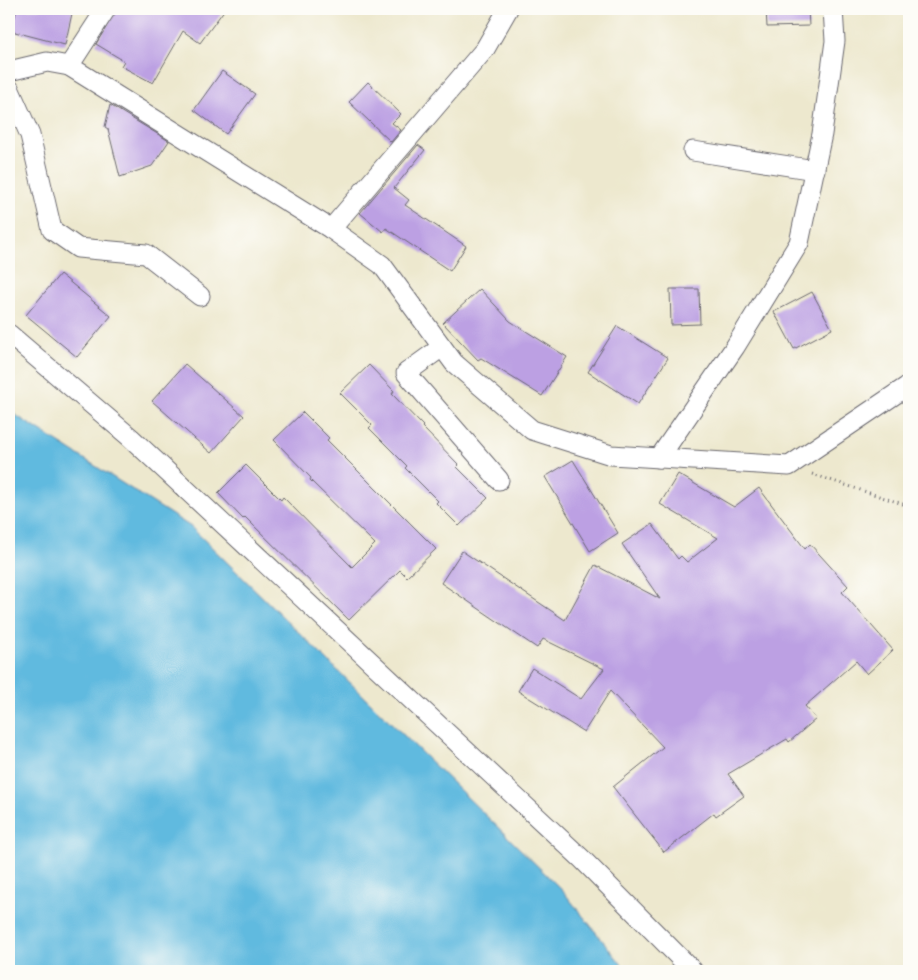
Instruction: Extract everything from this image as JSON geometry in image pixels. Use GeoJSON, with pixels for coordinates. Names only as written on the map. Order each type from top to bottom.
{"type":"FeatureCollection","features":[{"type":"Feature","properties":{"kind":"street"},"geometry":{"type":"LineString","coordinates":[[69,66],[106,9]]}},
{"type":"Feature","properties":{"kind":"street"},"geometry":{"type":"LineString","coordinates":[[331,229],[485,49],[508,9]]}},
{"type":"Feature","properties":{"kind":"street"},"geometry":{"type":"LineString","coordinates":[[659,458],[735,347],[799,243],[822,134],[835,41],[833,9]]}},
{"type":"Feature","properties":{"kind":"street"},"geometry":{"type":"LineString","coordinates":[[9,71],[47,62],[69,66],[331,229],[382,266],[454,363],[532,430],[611,455],[789,466],[909,385]]}},
{"type":"Feature","properties":{"kind":"street"},"geometry":{"type":"LineString","coordinates":[[9,88],[30,135],[52,230],[78,248],[146,254],[200,296]]}},
{"type":"Feature","properties":{"kind":"street"},"geometry":{"type":"LineString","coordinates":[[693,151],[815,170]]}},
{"type":"Feature","properties":{"kind":"street"},"geometry":{"type":"LineString","coordinates":[[9,334],[153,458],[582,859],[693,971]]}},
{"type":"Feature","properties":{"kind":"street"},"geometry":{"type":"LineString","coordinates":[[442,347],[406,373],[499,480]]}},
{"type":"Feature","properties":{"kind":"path"},"geometry":{"type":"LineString","coordinates":[[789,466],[909,506]]}},
{"type":"Feature","properties":{"kind":"water"},"geometry":{"type":"Polygon","coordinates":[[[9,411],[191,527],[562,890],[627,971],[9,971],[9,411]]]}},
{"type":"Feature","properties":{"kind":"building"},"geometry":{"type":"Polygon","coordinates":[[[17,9],[73,9],[65,45],[11,31],[17,9]]]}},
{"type":"Feature","properties":{"kind":"building"},"geometry":{"type":"Polygon","coordinates":[[[117,9],[225,9],[200,43],[183,31],[153,83],[121,66],[124,61],[96,44],[117,9]]]}},
{"type":"Feature","properties":{"kind":"building"},"geometry":{"type":"Polygon","coordinates":[[[766,9],[808,9],[809,26],[767,27],[766,9]]]}},
{"type":"Feature","properties":{"kind":"building"},"geometry":{"type":"Polygon","coordinates":[[[222,71],[255,94],[226,134],[194,110],[222,71]]]}},
{"type":"Feature","properties":{"kind":"building"},"geometry":{"type":"Polygon","coordinates":[[[368,82],[401,114],[392,123],[401,130],[391,142],[349,102],[368,82]]]}},
{"type":"Feature","properties":{"kind":"building"},"geometry":{"type":"Polygon","coordinates":[[[110,105],[169,141],[152,166],[120,177],[108,129],[105,127],[110,105]]]}},
{"type":"Feature","properties":{"kind":"building"},"geometry":{"type":"Polygon","coordinates":[[[418,145],[425,150],[394,188],[409,200],[405,205],[466,246],[450,271],[386,228],[383,232],[360,213],[418,145]]]}},
{"type":"Feature","properties":{"kind":"building"},"geometry":{"type":"Polygon","coordinates":[[[60,274],[111,316],[77,357],[26,315],[60,274]]]}},
{"type":"Feature","properties":{"kind":"building"},"geometry":{"type":"Polygon","coordinates":[[[480,289],[510,321],[567,357],[542,396],[481,358],[478,360],[443,323],[480,289]]]}},
{"type":"Feature","properties":{"kind":"building"},"geometry":{"type":"Polygon","coordinates":[[[670,289],[699,289],[700,324],[671,325],[670,289]]]}},
{"type":"Feature","properties":{"kind":"building"},"geometry":{"type":"Polygon","coordinates":[[[812,292],[832,329],[794,349],[774,312],[812,292]]]}},
{"type":"Feature","properties":{"kind":"building"},"geometry":{"type":"Polygon","coordinates":[[[617,326],[668,358],[638,404],[588,372],[617,326]]]}},
{"type":"Feature","properties":{"kind":"building"},"geometry":{"type":"Polygon","coordinates":[[[185,364],[244,416],[211,453],[152,401],[185,364]]]}},
{"type":"Feature","properties":{"kind":"building"},"geometry":{"type":"Polygon","coordinates":[[[369,365],[394,391],[392,394],[459,465],[457,467],[488,498],[459,526],[436,503],[438,501],[405,468],[407,466],[369,428],[372,425],[340,393],[369,365]]]}},
{"type":"Feature","properties":{"kind":"building"},"geometry":{"type":"Polygon","coordinates":[[[303,412],[329,438],[327,440],[436,549],[407,577],[400,570],[349,620],[245,517],[243,519],[218,493],[246,465],[281,500],[283,497],[352,567],[375,544],[310,480],[311,478],[274,440],[303,412]]]}},
{"type":"Feature","properties":{"kind":"building"},"geometry":{"type":"Polygon","coordinates":[[[573,460],[618,533],[590,551],[545,477],[573,460]]]}},
{"type":"Feature","properties":{"kind":"building"},"geometry":{"type":"Polygon","coordinates":[[[678,474],[734,507],[759,488],[805,549],[810,544],[848,586],[842,592],[893,650],[867,674],[856,661],[805,706],[816,719],[789,742],[787,739],[728,774],[744,796],[716,816],[714,813],[664,852],[613,787],[663,747],[610,691],[584,732],[518,691],[532,668],[581,699],[604,669],[543,639],[537,648],[441,583],[462,551],[565,620],[595,565],[660,599],[622,544],[652,524],[678,559],[681,556],[687,562],[718,538],[660,504],[678,474]]]}}]}
